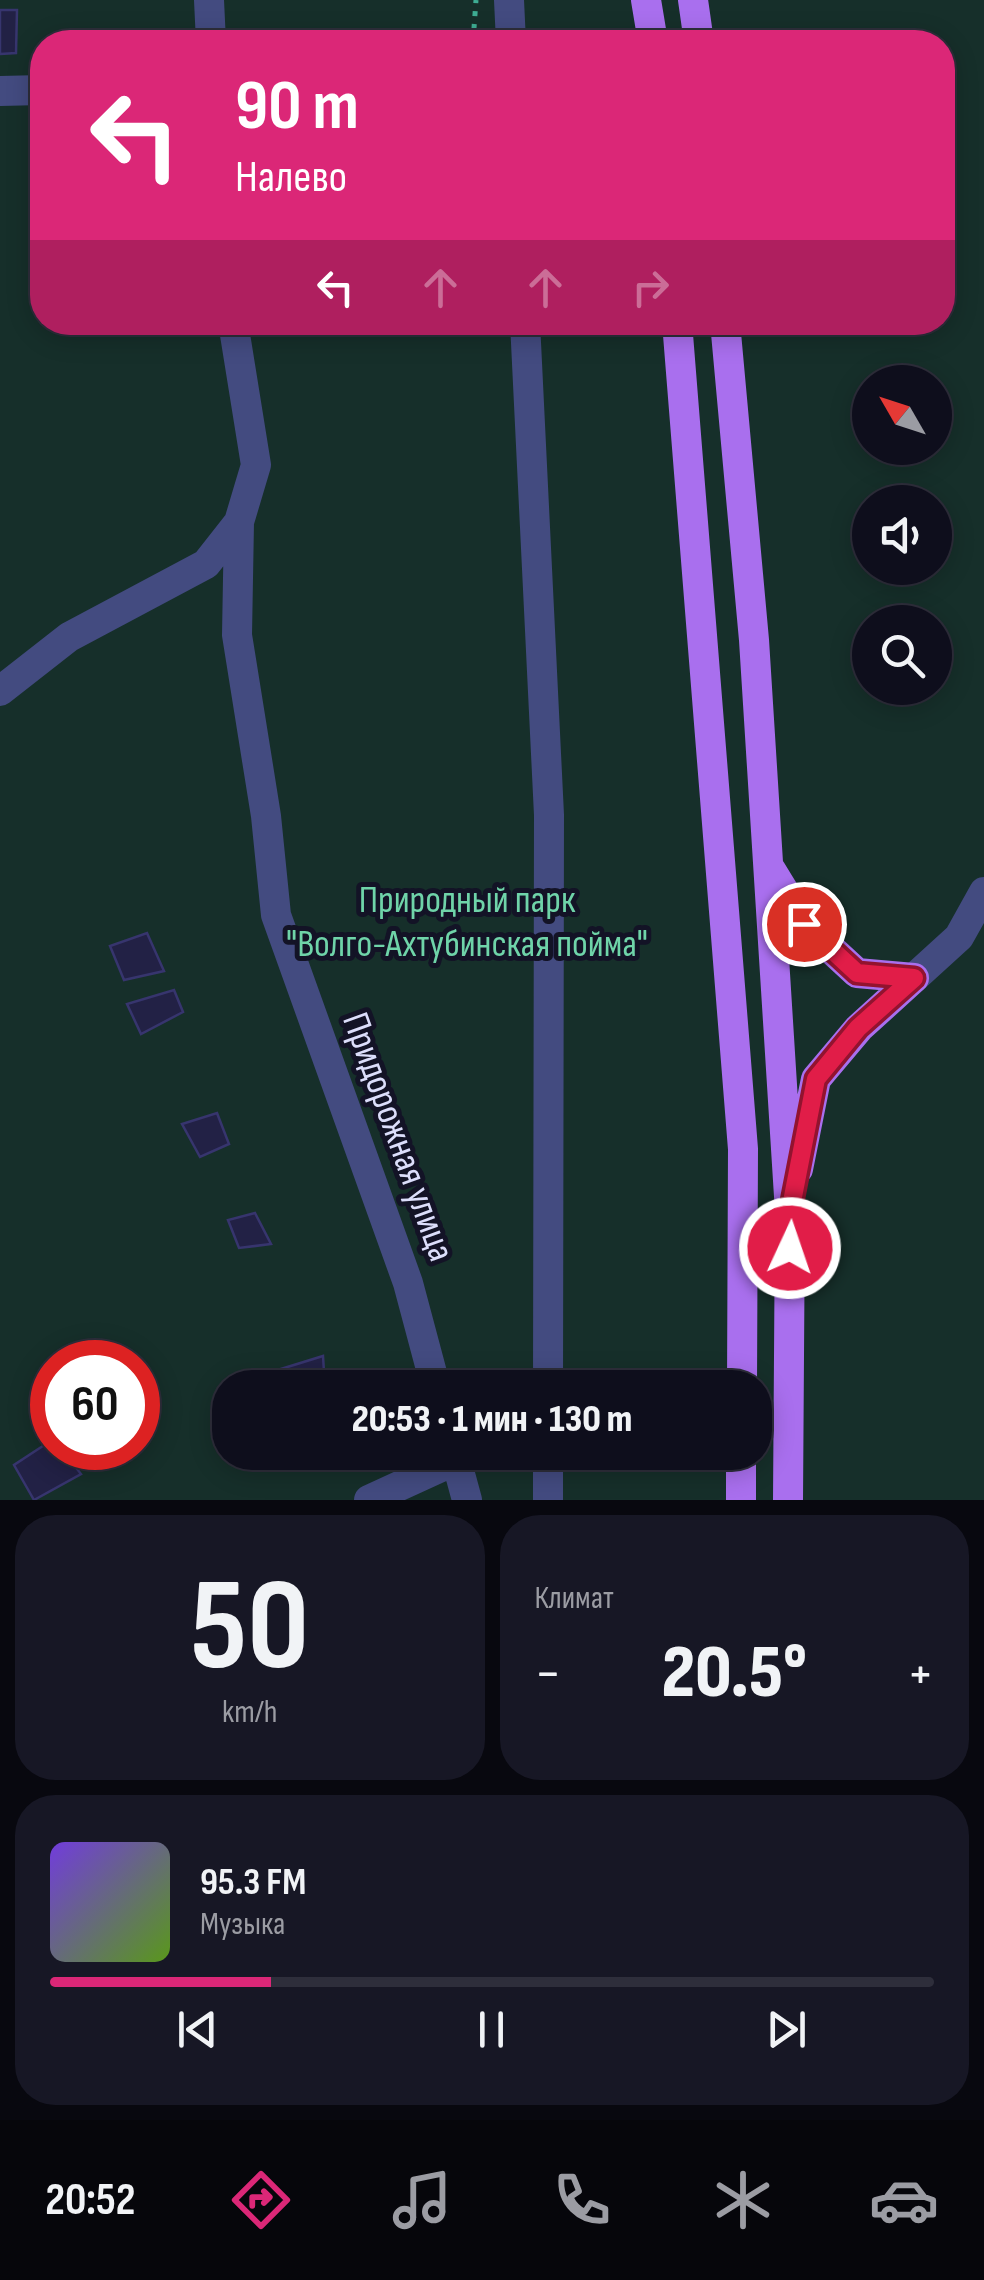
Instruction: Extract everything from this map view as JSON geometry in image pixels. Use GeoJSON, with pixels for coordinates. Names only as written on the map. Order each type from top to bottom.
{"type":"FeatureCollection","features":[{"type":"Feature","properties":{"kind":"main road"},"geometry":{"type":"LineString","coordinates":[[646,0],[651,30]]}},
{"type":"Feature","properties":{"kind":"main road"},"geometry":{"type":"LineString","coordinates":[[693,0],[697,30]]}},
{"type":"Feature","properties":{"kind":"main road"},"geometry":{"type":"LineString","coordinates":[[678,335],[744,1149],[742,1370]]}},
{"type":"Feature","properties":{"kind":"main road"},"geometry":{"type":"LineString","coordinates":[[726,335],[754,640],[790,1212],[788,1500]]}},
{"type":"Feature","properties":{"kind":"main road"},"geometry":{"type":"LineString","coordinates":[[768,864],[804,924],[857,973],[914,978]]}},
{"type":"Feature","properties":{"kind":"main road"},"geometry":{"type":"LineString","coordinates":[[790,1212],[816,1079],[858,1028],[914,978]]}},
{"type":"Feature","properties":{"kind":"main road"},"geometry":{"type":"LineString","coordinates":[[741,1470],[741,1500]]}},
{"type":"Feature","properties":{"kind":"street"},"geometry":{"type":"LineString","coordinates":[[209,0],[210,30]]}},
{"type":"Feature","properties":{"kind":"street"},"geometry":{"type":"LineString","coordinates":[[509,0],[510,30]]}},
{"type":"Feature","properties":{"kind":"street"},"geometry":{"type":"LineString","coordinates":[[0,91],[30,90]]}},
{"type":"Feature","properties":{"kind":"street","name":"Придорожная улица"},"geometry":{"type":"LineString","coordinates":[[235,335],[256,465],[239,522],[237,635],[266,816],[276,916],[408,1283],[431,1370]]}},
{"type":"Feature","properties":{"kind":"street"},"geometry":{"type":"LineString","coordinates":[[526,335],[549,815],[548,1370]]}},
{"type":"Feature","properties":{"kind":"street"},"geometry":{"type":"LineString","coordinates":[[0,691],[69,638],[206,564],[239,522]]}},
{"type":"Feature","properties":{"kind":"street"},"geometry":{"type":"LineString","coordinates":[[914,978],[959,936],[984,892]]}},
{"type":"Feature","properties":{"kind":"street"},"geometry":{"type":"LineString","coordinates":[[368,1500],[427,1470]]}},
{"type":"Feature","properties":{"kind":"street"},"geometry":{"type":"LineString","coordinates":[[458,1470],[466,1500]]}},
{"type":"Feature","properties":{"kind":"street"},"geometry":{"type":"LineString","coordinates":[[548,1470],[548,1500]]}},
{"type":"Feature","properties":{"kind":"path"},"geometry":{"type":"LineString","coordinates":[[474,30],[476,0]]}},
{"type":"Feature","properties":{"kind":"green space","name":"Природный парк \"Волго-Ахтубинская пойма\""},"geometry":{"type":"Polygon","coordinates":[[[0,0],[984,0],[984,1500],[0,1500],[0,0]]]}},
{"type":"Feature","properties":{"kind":"building"},"geometry":{"type":"Polygon","coordinates":[[[0,10],[17,10],[16,53],[0,54],[0,10]]]}},
{"type":"Feature","properties":{"kind":"building"},"geometry":{"type":"Polygon","coordinates":[[[147,933],[164,971],[124,980],[110,946],[147,933]]]}},
{"type":"Feature","properties":{"kind":"building"},"geometry":{"type":"Polygon","coordinates":[[[174,990],[183,1012],[141,1034],[127,1004],[174,990]]]}},
{"type":"Feature","properties":{"kind":"building"},"geometry":{"type":"Polygon","coordinates":[[[217,1113],[229,1144],[200,1157],[182,1124],[217,1113]]]}},
{"type":"Feature","properties":{"kind":"building"},"geometry":{"type":"Polygon","coordinates":[[[255,1213],[271,1244],[239,1248],[228,1220],[255,1213]]]}},
{"type":"Feature","properties":{"kind":"building"},"geometry":{"type":"Polygon","coordinates":[[[323,1356],[324,1370],[281,1369],[323,1356]]]}},
{"type":"Feature","properties":{"kind":"building"},"geometry":{"type":"Polygon","coordinates":[[[30,1454],[30,1470],[78,1470],[81,1474],[34,1500],[14,1465],[30,1454]]]}},
{"type":"Feature","properties":{"kind":"route"},"geometry":{"type":"LineString","coordinates":[[790,1248],[790,1212],[816,1079],[858,1028],[914,978],[857,973],[804,924]]}}]}
